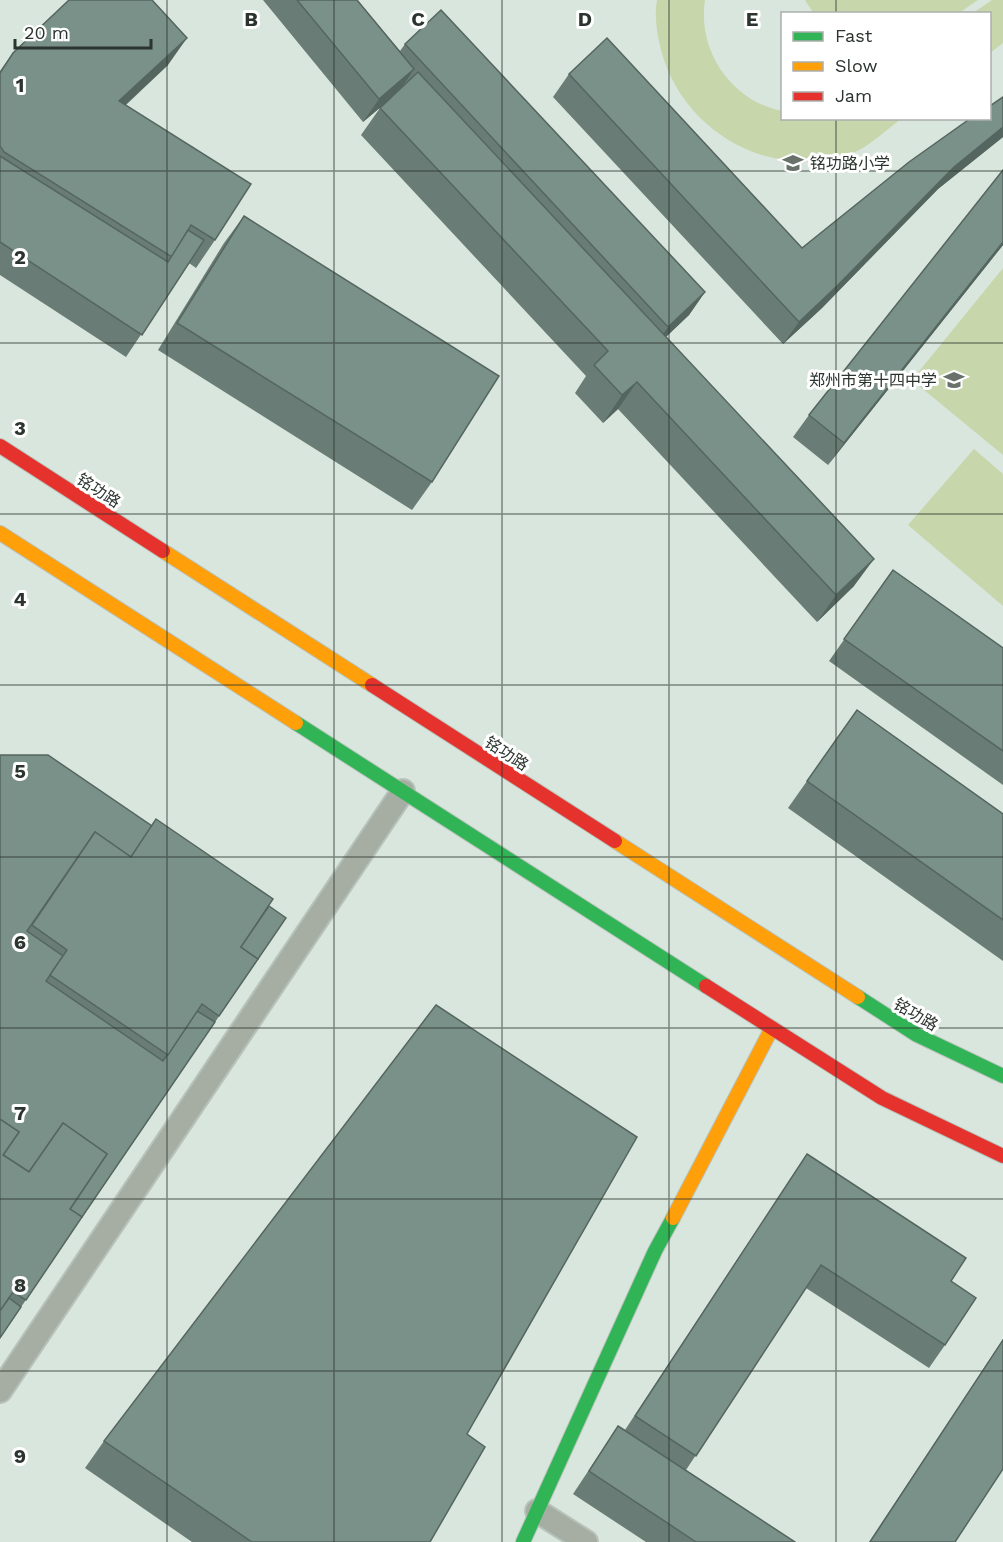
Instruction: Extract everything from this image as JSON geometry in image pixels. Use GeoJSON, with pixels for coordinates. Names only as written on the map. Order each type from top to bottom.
{"type":"FeatureCollection","features":[{"type":"Feature","properties":{"kind":"main road","name":"铭功路"},"geometry":{"type":"LineString","coordinates":[[0,446],[917,1035],[1003,1076]]}},
{"type":"Feature","properties":{"kind":"main road"},"geometry":{"type":"LineString","coordinates":[[0,533],[882,1098],[1003,1156]]}},
{"type":"Feature","properties":{"kind":"main road"},"geometry":{"type":"LineString","coordinates":[[523,1542],[655,1251],[772,1028]]}},
{"type":"Feature","properties":{"kind":"lane"},"geometry":{"type":"LineString","coordinates":[[0,1391],[403,791]]}},
{"type":"Feature","properties":{"kind":"lane"},"geometry":{"type":"LineString","coordinates":[[537,1511],[586,1542]]}},
{"type":"Feature","properties":{"kind":"green space"},"geometry":{"type":"Polygon","coordinates":[[[657,0],[705,0],[704,19],[707,37],[722,71],[748,97],[781,111],[781,120],[900,120],[862,149],[826,160],[798,161],[771,158],[746,149],[722,136],[684,99],[670,76],[661,50],[656,12],[657,0]]]}},
{"type":"Feature","properties":{"kind":"green space"},"geometry":{"type":"Polygon","coordinates":[[[805,0],[978,0],[960,12],[813,12],[805,0]]]}},
{"type":"Feature","properties":{"kind":"green space"},"geometry":{"type":"Polygon","coordinates":[[[992,0],[1003,0],[1003,43],[991,52],[991,12],[974,12],[992,0]]]}},
{"type":"Feature","properties":{"kind":"green space"},"geometry":{"type":"Polygon","coordinates":[[[1003,268],[1003,455],[912,380],[1003,268]]]}},
{"type":"Feature","properties":{"kind":"green space"},"geometry":{"type":"Polygon","coordinates":[[[974,449],[1003,474],[1003,606],[908,525],[974,449]]]}},
{"type":"Feature","properties":{"kind":"building"},"geometry":{"type":"Polygon","coordinates":[[[69,0],[152,0],[187,38],[119,101],[251,184],[215,240],[191,225],[172,257],[4,152],[0,146],[0,73],[13,53],[69,0]]]}},
{"type":"Feature","properties":{"kind":"building"},"geometry":{"type":"Polygon","coordinates":[[[297,0],[357,0],[414,69],[379,99],[297,0]]]}},
{"type":"Feature","properties":{"kind":"building"},"geometry":{"type":"Polygon","coordinates":[[[441,10],[705,292],[668,327],[405,44],[441,10]]]}},
{"type":"Feature","properties":{"kind":"building"},"geometry":{"type":"Polygon","coordinates":[[[607,38],[802,248],[909,162],[968,120],[991,120],[991,105],[1003,97],[1003,127],[954,167],[799,322],[569,74],[607,38]]]}},
{"type":"Feature","properties":{"kind":"building"},"geometry":{"type":"Polygon","coordinates":[[[418,72],[874,559],[836,595],[637,382],[622,395],[594,365],[608,351],[380,108],[418,72]]]}},
{"type":"Feature","properties":{"kind":"building"},"geometry":{"type":"Polygon","coordinates":[[[0,156],[168,262],[188,230],[204,240],[142,335],[0,242],[0,156]]]}},
{"type":"Feature","properties":{"kind":"building"},"geometry":{"type":"Polygon","coordinates":[[[1003,170],[1003,242],[844,443],[809,415],[1003,170]]]}},
{"type":"Feature","properties":{"kind":"building"},"geometry":{"type":"Polygon","coordinates":[[[244,216],[499,376],[432,482],[177,323],[244,216]]]}},
{"type":"Feature","properties":{"kind":"building"},"geometry":{"type":"Polygon","coordinates":[[[893,570],[1003,648],[1003,751],[844,639],[893,570]]]}},
{"type":"Feature","properties":{"kind":"building"},"geometry":{"type":"Polygon","coordinates":[[[857,710],[1003,814],[1003,920],[807,781],[857,710]]]}},
{"type":"Feature","properties":{"kind":"building"},"geometry":{"type":"Polygon","coordinates":[[[0,755],[48,755],[152,826],[131,857],[95,832],[27,931],[63,956],[46,981],[163,1061],[197,1011],[215,1022],[82,1217],[70,1209],[107,1154],[63,1123],[29,1172],[3,1155],[19,1132],[0,1119],[0,755]]]}},
{"type":"Feature","properties":{"kind":"building"},"geometry":{"type":"Polygon","coordinates":[[[156,819],[273,899],[241,947],[258,959],[219,1016],[202,1004],[168,1055],[50,975],[67,950],[32,925],[95,832],[131,857],[156,819]]]}},
{"type":"Feature","properties":{"kind":"building"},"geometry":{"type":"Polygon","coordinates":[[[269,906],[286,918],[258,959],[241,947],[269,906]]]}},
{"type":"Feature","properties":{"kind":"building"},"geometry":{"type":"Polygon","coordinates":[[[436,1005],[637,1137],[467,1434],[485,1447],[430,1542],[252,1542],[104,1441],[436,1005]]]}},
{"type":"Feature","properties":{"kind":"building"},"geometry":{"type":"Polygon","coordinates":[[[0,1119],[19,1132],[3,1155],[29,1172],[63,1123],[107,1154],[70,1209],[82,1217],[26,1300],[13,1292],[0,1311],[0,1119]]]}},
{"type":"Feature","properties":{"kind":"building"},"geometry":{"type":"Polygon","coordinates":[[[807,1154],[966,1258],[951,1281],[976,1298],[945,1345],[821,1265],[696,1456],[635,1416],[807,1154]]]}},
{"type":"Feature","properties":{"kind":"building"},"geometry":{"type":"Polygon","coordinates":[[[9,1298],[21,1307],[0,1338],[0,1311],[9,1298]]]}},
{"type":"Feature","properties":{"kind":"building"},"geometry":{"type":"Polygon","coordinates":[[[1003,1340],[1003,1469],[955,1542],[870,1542],[1003,1340]]]}},
{"type":"Feature","properties":{"kind":"building"},"geometry":{"type":"Polygon","coordinates":[[[618,1426],[795,1542],[696,1542],[589,1471],[618,1426]]]}},
{"type":"Feature","properties":{"kind":"traffic: fast"},"geometry":{"type":"LineString","coordinates":[[296,723],[706,986]]}},
{"type":"Feature","properties":{"kind":"traffic: fast"},"geometry":{"type":"LineString","coordinates":[[858,997],[917,1035],[1003,1076]]}},
{"type":"Feature","properties":{"kind":"traffic: fast"},"geometry":{"type":"LineString","coordinates":[[523,1542],[655,1251],[673,1218]]}},
{"type":"Feature","properties":{"kind":"traffic: slow"},"geometry":{"type":"LineString","coordinates":[[0,533],[296,723]]}},
{"type":"Feature","properties":{"kind":"traffic: slow"},"geometry":{"type":"LineString","coordinates":[[163,551],[372,685]]}},
{"type":"Feature","properties":{"kind":"traffic: slow"},"geometry":{"type":"LineString","coordinates":[[615,841],[858,997]]}},
{"type":"Feature","properties":{"kind":"traffic: slow"},"geometry":{"type":"LineString","coordinates":[[673,1218],[772,1028]]}},
{"type":"Feature","properties":{"kind":"traffic: jam"},"geometry":{"type":"LineString","coordinates":[[0,446],[163,551]]}},
{"type":"Feature","properties":{"kind":"traffic: jam"},"geometry":{"type":"LineString","coordinates":[[372,685],[615,841]]}},
{"type":"Feature","properties":{"kind":"traffic: jam"},"geometry":{"type":"LineString","coordinates":[[706,986],[882,1098],[1003,1156]]}},
{"type":"Feature","properties":{"kind":"place","name":"铭功路小学"},"geometry":{"type":"Point","coordinates":[793,163]}},
{"type":"Feature","properties":{"kind":"place","name":"郑州市第十四中学"},"geometry":{"type":"Point","coordinates":[954,380]}}]}
